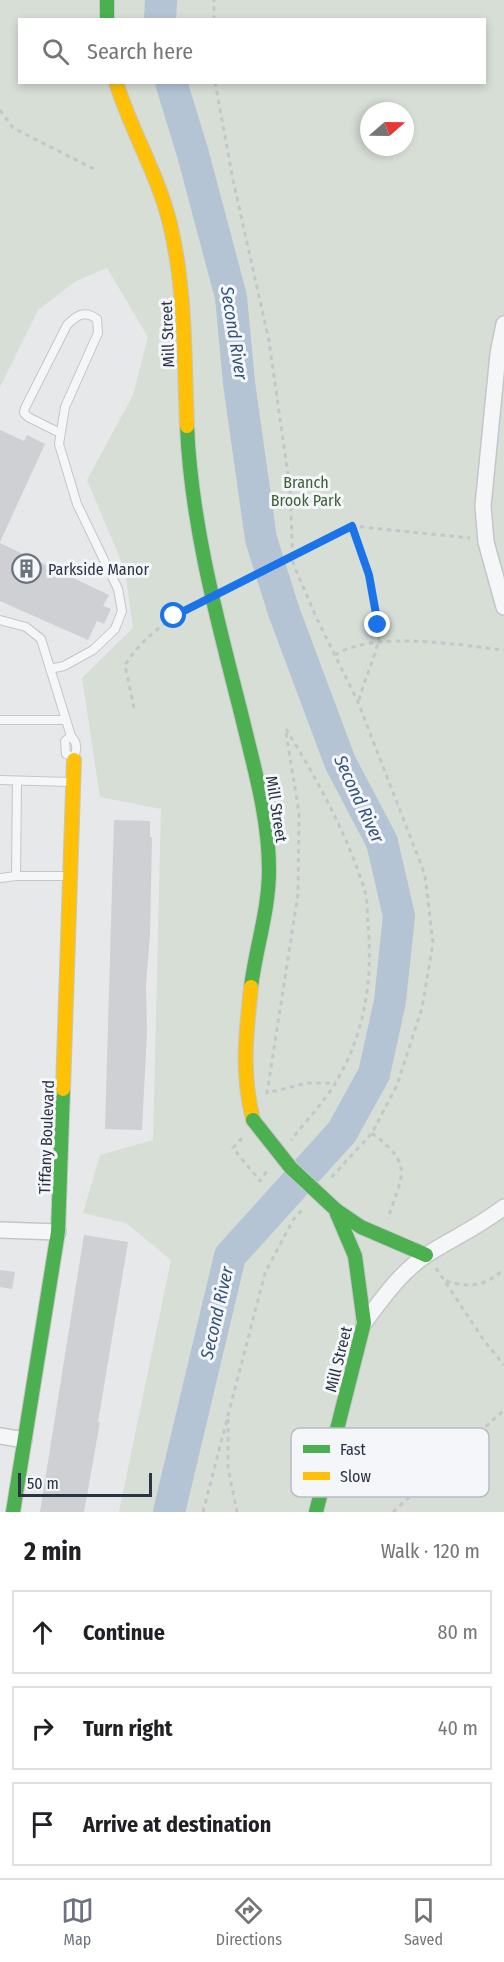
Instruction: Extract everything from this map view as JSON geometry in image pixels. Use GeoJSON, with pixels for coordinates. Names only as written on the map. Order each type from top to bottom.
{"type":"FeatureCollection","features":[{"type":"Feature","properties":{"kind":"street"},"geometry":{"type":"LineString","coordinates":[[107,0],[107,18]]}},
{"type":"Feature","properties":{"kind":"street","name":"Mill Street"},"geometry":{"type":"LineString","coordinates":[[117,84],[124,108],[152,169],[170,224],[181,282],[189,459],[203,552],[216,620],[263,804],[269,869],[265,921],[253,973],[245,1042],[245,1087],[253,1120],[271,1147],[317,1196],[335,1209],[355,1256],[364,1323],[337,1428]]}},
{"type":"Feature","properties":{"kind":"street"},"geometry":{"type":"LineString","coordinates":[[504,324],[483,506],[485,536],[504,607]]}},
{"type":"Feature","properties":{"kind":"street","name":"Tiffany Boulevard"},"geometry":{"type":"LineString","coordinates":[[13,1512],[58,1232],[74,758]]}},
{"type":"Feature","properties":{"kind":"street"},"geometry":{"type":"LineString","coordinates":[[364,1323],[390,1288],[426,1255],[469,1232],[504,1207]]}},
{"type":"Feature","properties":{"kind":"street"},"geometry":{"type":"LineString","coordinates":[[335,1209],[361,1227],[426,1255]]}},
{"type":"Feature","properties":{"kind":"street"},"geometry":{"type":"LineString","coordinates":[[0,1230],[58,1232]]}},
{"type":"Feature","properties":{"kind":"street"},"geometry":{"type":"LineString","coordinates":[[0,1436],[24,1440]]}},
{"type":"Feature","properties":{"kind":"street","name":"Mill Street"},"geometry":{"type":"LineString","coordinates":[[316,1512],[320,1497]]}},
{"type":"Feature","properties":{"kind":"lane"},"geometry":{"type":"LineString","coordinates":[[50,669],[64,666],[93,650],[115,629],[122,611],[118,589],[77,504],[59,444],[64,407],[99,333],[97,319],[89,314],[78,315],[67,325],[25,408],[24,413],[28,417],[60,433]]}},
{"type":"Feature","properties":{"kind":"lane"},"geometry":{"type":"LineString","coordinates":[[0,620],[26,627],[37,634],[71,736],[65,741],[66,754],[74,758]]}},
{"type":"Feature","properties":{"kind":"lane"},"geometry":{"type":"LineString","coordinates":[[0,720],[66,720]]}},
{"type":"Feature","properties":{"kind":"lane"},"geometry":{"type":"LineString","coordinates":[[0,780],[74,782]]}},
{"type":"Feature","properties":{"kind":"lane"},"geometry":{"type":"LineString","coordinates":[[16,876],[17,781]]}},
{"type":"Feature","properties":{"kind":"lane"},"geometry":{"type":"LineString","coordinates":[[0,878],[71,876]]}},
{"type":"Feature","properties":{"kind":"path"},"geometry":{"type":"LineString","coordinates":[[214,0],[214,18]]}},
{"type":"Feature","properties":{"kind":"path"},"geometry":{"type":"LineString","coordinates":[[215,84],[233,180],[269,341],[290,489],[293,563],[358,702],[425,875],[433,943],[422,1008],[397,1085],[372,1133],[342,1166]]}},
{"type":"Feature","properties":{"kind":"path"},"geometry":{"type":"LineString","coordinates":[[0,110],[13,128],[96,170]]}},
{"type":"Feature","properties":{"kind":"path"},"geometry":{"type":"LineString","coordinates":[[352,526],[369,575],[378,642],[358,702]]}},
{"type":"Feature","properties":{"kind":"path"},"geometry":{"type":"LineString","coordinates":[[134,708],[125,665],[134,650],[174,616],[352,526],[403,533],[440,533],[464,539],[485,536]]}},
{"type":"Feature","properties":{"kind":"path"},"geometry":{"type":"LineString","coordinates":[[335,656],[347,648],[378,642],[504,650]]}},
{"type":"Feature","properties":{"kind":"path"},"geometry":{"type":"LineString","coordinates":[[287,1145],[336,1083],[357,1037],[367,1002],[370,951],[365,890],[345,839],[313,773],[286,729],[299,813],[298,894],[267,1093],[307,1083],[336,1083]]}},
{"type":"Feature","properties":{"kind":"path"},"geometry":{"type":"LineString","coordinates":[[372,1133],[390,1147],[402,1173],[399,1196],[393,1204],[387,1224]]}},
{"type":"Feature","properties":{"kind":"path"},"geometry":{"type":"LineString","coordinates":[[246,1135],[232,1148],[260,1181],[273,1163]]}},
{"type":"Feature","properties":{"kind":"path"},"geometry":{"type":"LineString","coordinates":[[202,1512],[265,1273],[293,1220]]}},
{"type":"Feature","properties":{"kind":"path"},"geometry":{"type":"LineString","coordinates":[[426,1255],[485,1342],[504,1365]]}},
{"type":"Feature","properties":{"kind":"path"},"geometry":{"type":"LineString","coordinates":[[445,1281],[466,1287],[491,1281],[504,1269]]}},
{"type":"Feature","properties":{"kind":"path"},"geometry":{"type":"LineString","coordinates":[[484,1428],[504,1410]]}},
{"type":"Feature","properties":{"kind":"path"},"geometry":{"type":"LineString","coordinates":[[228,1415],[228,1468],[237,1512]]}},
{"type":"Feature","properties":{"kind":"path"},"geometry":{"type":"LineString","coordinates":[[393,1512],[409,1497]]}},
{"type":"Feature","properties":{"kind":"green space","name":"Branch Brook Park"},"geometry":{"type":"Polygon","coordinates":[[[0,0],[504,0],[504,1512],[119,1512],[171,1260],[126,1223],[83,1213],[100,1155],[153,1140],[161,809],[100,797],[82,678],[133,628],[125,570],[87,480],[133,395],[148,337],[107,268],[76,281],[38,310],[0,387],[0,0]]]}},
{"type":"Feature","properties":{"kind":"building"},"geometry":{"type":"Polygon","coordinates":[[[0,430],[24,441],[27,435],[45,444],[0,542],[0,430]]]}},
{"type":"Feature","properties":{"kind":"building","name":"Parkside Manor"},"geometry":{"type":"Polygon","coordinates":[[[0,543],[109,595],[103,606],[111,609],[104,624],[97,621],[88,640],[0,601],[0,543]]]}},
{"type":"Feature","properties":{"kind":"building"},"geometry":{"type":"Polygon","coordinates":[[[114,820],[150,821],[150,837],[152,837],[142,1130],[105,1129],[114,820]]]}},
{"type":"Feature","properties":{"kind":"building"},"geometry":{"type":"Polygon","coordinates":[[[84,1235],[128,1242],[98,1422],[100,1422],[84,1512],[40,1512],[84,1235]]]}},
{"type":"Feature","properties":{"kind":"building"},"geometry":{"type":"Polygon","coordinates":[[[0,1270],[15,1272],[12,1289],[0,1287],[0,1270]]]}},
{"type":"Feature","properties":{"kind":"waterway","name":"Second River"},"geometry":{"type":"LineString","coordinates":[[160,18],[161,0]]}},
{"type":"Feature","properties":{"kind":"waterway","name":"Second River"},"geometry":{"type":"LineString","coordinates":[[169,1512],[230,1256],[342,1132],[374,1074],[390,1001],[399,916],[382,842],[340,762],[284,612],[261,539],[239,383],[231,297],[193,154],[172,84]]}},
{"type":"Feature","properties":{"kind":"traffic: fast"},"geometry":{"type":"LineString","coordinates":[[107,0],[107,18]]}},
{"type":"Feature","properties":{"kind":"traffic: fast"},"geometry":{"type":"LineString","coordinates":[[187,426],[194,499],[207,571],[255,771],[266,830],[268,885],[265,914],[251,987]]}},
{"type":"Feature","properties":{"kind":"traffic: fast"},"geometry":{"type":"LineString","coordinates":[[13,1512],[58,1232],[63,1089]]}},
{"type":"Feature","properties":{"kind":"traffic: fast"},"geometry":{"type":"LineString","coordinates":[[253,1120],[291,1168],[335,1209]]}},
{"type":"Feature","properties":{"kind":"traffic: fast"},"geometry":{"type":"LineString","coordinates":[[335,1209],[355,1256],[364,1323],[337,1428]]}},
{"type":"Feature","properties":{"kind":"traffic: fast"},"geometry":{"type":"LineString","coordinates":[[336,1210],[361,1227],[426,1255]]}},
{"type":"Feature","properties":{"kind":"traffic: fast"},"geometry":{"type":"LineString","coordinates":[[316,1512],[320,1497]]}},
{"type":"Feature","properties":{"kind":"traffic: slow"},"geometry":{"type":"LineString","coordinates":[[117,84],[159,188],[170,224],[179,274],[187,426]]}},
{"type":"Feature","properties":{"kind":"traffic: slow"},"geometry":{"type":"LineString","coordinates":[[63,1089],[74,760]]}},
{"type":"Feature","properties":{"kind":"traffic: slow"},"geometry":{"type":"LineString","coordinates":[[251,987],[246,1038],[246,1069],[253,1120]]}},
{"type":"Feature","properties":{"kind":"place","name":"Parkside Manor"},"geometry":{"type":"Point","coordinates":[27,569]}},
{"type":"Feature","properties":{"kind":"route"},"geometry":{"type":"LineString","coordinates":[[174,616],[352,526],[369,575],[378,625]]}}]}
